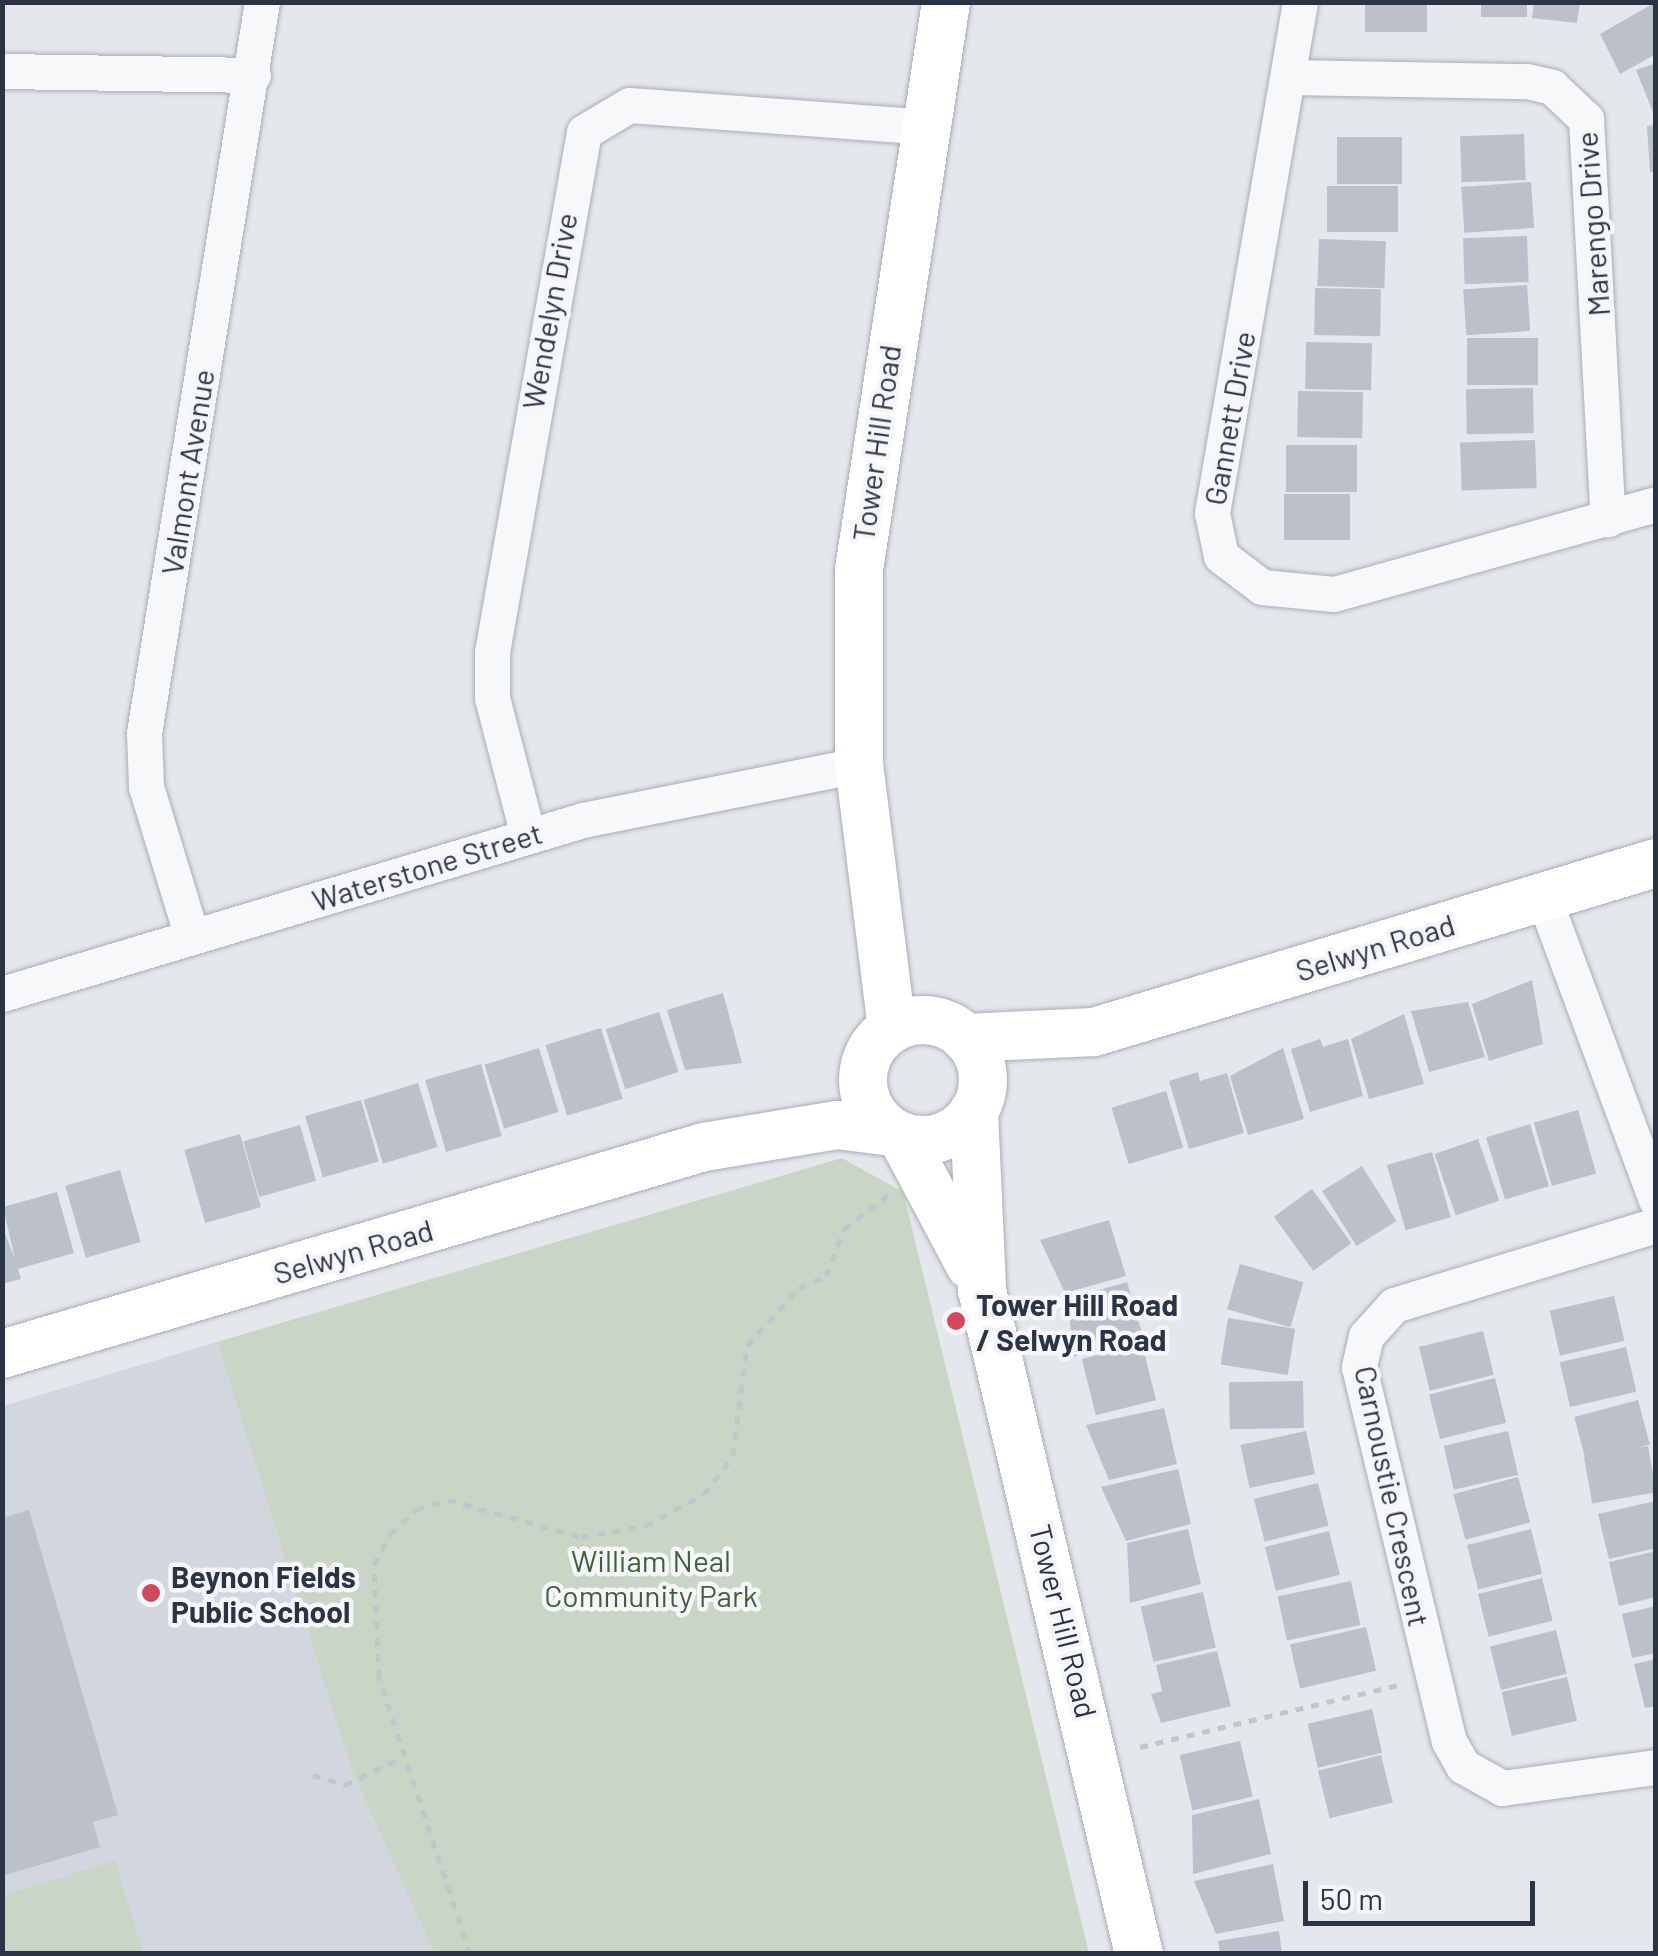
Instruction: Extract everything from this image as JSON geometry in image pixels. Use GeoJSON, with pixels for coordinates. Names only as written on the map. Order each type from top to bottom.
{"type":"FeatureCollection","features":[{"type":"Feature","properties":{"kind":"street","name":"Valmont Avenue"},"geometry":{"type":"LineString","coordinates":[[192,937],[146,787],[144,733],[254,75],[262,2]]}},
{"type":"Feature","properties":{"kind":"street","name":"Tower Hill Road"},"geometry":{"type":"LineString","coordinates":[[878,1048],[878,886],[858,765],[865,515],[946,2]]}},
{"type":"Feature","properties":{"kind":"street","name":"Gannett Drive"},"geometry":{"type":"LineString","coordinates":[[1300,2],[1212,513],[1221,556],[1262,587],[1334,594],[1656,504]]}},
{"type":"Feature","properties":{"kind":"street"},"geometry":{"type":"LineString","coordinates":[[2,71],[254,75]]}},
{"type":"Feature","properties":{"kind":"street","name":"Marengo Drive"},"geometry":{"type":"LineString","coordinates":[[1289,77],[1527,81],[1552,87],[1586,119],[1608,518]]}},
{"type":"Feature","properties":{"kind":"street","name":"Wendelyn Drive"},"geometry":{"type":"LineString","coordinates":[[528,836],[492,698],[492,652],[584,132],[630,105],[926,127]]}},
{"type":"Feature","properties":{"kind":"street","name":"Waterstone Street"},"geometry":{"type":"LineString","coordinates":[[2,994],[656,801],[858,765]]}},
{"type":"Feature","properties":{"kind":"street","name":"Selwyn Road"},"geometry":{"type":"LineString","coordinates":[[978,1101],[1094,1032],[1656,863]]}},
{"type":"Feature","properties":{"kind":"street","name":"Tower Hill Road"},"geometry":{"type":"LineString","coordinates":[[878,886],[920,988],[956,1031]]}},
{"type":"Feature","properties":{"kind":"street"},"geometry":{"type":"LineString","coordinates":[[1544,896],[1656,1200]]}},
{"type":"Feature","properties":{"kind":"street"},"geometry":{"type":"LineString","coordinates":[[956,1031],[978,1101],[935,1140],[899,1150],[868,1104],[878,1048],[956,1031]]}},
{"type":"Feature","properties":{"kind":"street","name":"Selwyn Road"},"geometry":{"type":"LineString","coordinates":[[956,1031],[1094,1032]]}},
{"type":"Feature","properties":{"kind":"street","name":"Selwyn Road"},"geometry":{"type":"LineString","coordinates":[[704,1147],[878,1048]]}},
{"type":"Feature","properties":{"kind":"street","name":"Tower Hill Road"},"geometry":{"type":"LineString","coordinates":[[978,1101],[982,1290],[1139,1954]]}},
{"type":"Feature","properties":{"kind":"street","name":"Selwyn Road"},"geometry":{"type":"LineString","coordinates":[[2,1354],[704,1147],[837,1125],[899,1150]]}},
{"type":"Feature","properties":{"kind":"street","name":"Tower Hill Road"},"geometry":{"type":"LineString","coordinates":[[899,1150],[982,1290]]}},
{"type":"Feature","properties":{"kind":"street","name":"Carnoustie Crescent"},"geometry":{"type":"LineString","coordinates":[[1656,1225],[1394,1304],[1366,1336],[1359,1367],[1449,1741],[1463,1766],[1502,1788],[1656,1767]]}},
{"type":"Feature","properties":{"kind":"path"},"geometry":{"type":"LineString","coordinates":[[470,1954],[401,1758],[371,1613],[374,1565],[390,1534],[418,1510],[448,1500],[581,1537],[646,1526],[704,1494],[734,1456],[747,1346],[798,1288],[826,1276],[844,1230],[899,1150]]}},
{"type":"Feature","properties":{"kind":"path"},"geometry":{"type":"LineString","coordinates":[[1140,1746],[1398,1685]]}},
{"type":"Feature","properties":{"kind":"path"},"geometry":{"type":"LineString","coordinates":[[314,1775],[345,1785],[401,1758]]}},
{"type":"Feature","properties":{"kind":"shaded area","name":"Beynon Fields Public School"},"geometry":{"type":"Polygon","coordinates":[[[217,1342],[351,1769],[434,1953],[3,1954],[3,1406],[217,1342]]]}},
{"type":"Feature","properties":{"kind":"green space","name":"William Neal Community Park"},"geometry":{"type":"Polygon","coordinates":[[[842,1158],[903,1192],[1089,1953],[434,1953],[351,1769],[217,1342],[842,1158]]]}},
{"type":"Feature","properties":{"kind":"green space"},"geometry":{"type":"Polygon","coordinates":[[[115,1861],[143,1953],[3,1953],[3,1895],[115,1861]]]}},
{"type":"Feature","properties":{"kind":"building"},"geometry":{"type":"Polygon","coordinates":[[[1365,2],[1427,2],[1427,32],[1365,32],[1365,2]]]}},
{"type":"Feature","properties":{"kind":"building"},"geometry":{"type":"Polygon","coordinates":[[[1481,2],[1527,2],[1527,17],[1481,17],[1481,2]]]}},
{"type":"Feature","properties":{"kind":"building"},"geometry":{"type":"Polygon","coordinates":[[[1534,2],[1580,2],[1577,23],[1532,18],[1534,2]]]}},
{"type":"Feature","properties":{"kind":"building"},"geometry":{"type":"Polygon","coordinates":[[[1656,2],[1656,54],[1620,74],[1600,34],[1656,2]]]}},
{"type":"Feature","properties":{"kind":"building"},"geometry":{"type":"Polygon","coordinates":[[[1656,63],[1656,117],[1655,117],[1636,70],[1656,63]]]}},
{"type":"Feature","properties":{"kind":"building"},"geometry":{"type":"Polygon","coordinates":[[[1656,125],[1656,171],[1650,172],[1647,126],[1656,125]]]}},
{"type":"Feature","properties":{"kind":"building"},"geometry":{"type":"Polygon","coordinates":[[[1524,134],[1526,180],[1462,182],[1460,136],[1524,134]]]}},
{"type":"Feature","properties":{"kind":"building"},"geometry":{"type":"Polygon","coordinates":[[[1337,137],[1402,137],[1402,184],[1337,184],[1337,137]]]}},
{"type":"Feature","properties":{"kind":"building"},"geometry":{"type":"Polygon","coordinates":[[[1531,182],[1534,228],[1464,233],[1461,187],[1531,182]]]}},
{"type":"Feature","properties":{"kind":"building"},"geometry":{"type":"Polygon","coordinates":[[[1327,186],[1398,186],[1398,232],[1327,232],[1327,186]]]}},
{"type":"Feature","properties":{"kind":"building"},"geometry":{"type":"Polygon","coordinates":[[[1527,236],[1529,282],[1465,284],[1463,238],[1527,236]]]}},
{"type":"Feature","properties":{"kind":"building"},"geometry":{"type":"Polygon","coordinates":[[[1319,239],[1386,241],[1384,288],[1317,286],[1319,239]]]}},
{"type":"Feature","properties":{"kind":"building"},"geometry":{"type":"Polygon","coordinates":[[[1527,285],[1530,331],[1466,335],[1463,289],[1527,285]]]}},
{"type":"Feature","properties":{"kind":"building"},"geometry":{"type":"Polygon","coordinates":[[[1315,288],[1381,289],[1380,336],[1314,335],[1315,288]]]}},
{"type":"Feature","properties":{"kind":"building"},"geometry":{"type":"Polygon","coordinates":[[[1467,338],[1538,338],[1538,385],[1467,385],[1467,338]]]}},
{"type":"Feature","properties":{"kind":"building"},"geometry":{"type":"Polygon","coordinates":[[[1306,342],[1372,343],[1371,390],[1305,389],[1306,342]]]}},
{"type":"Feature","properties":{"kind":"building"},"geometry":{"type":"Polygon","coordinates":[[[1533,388],[1534,433],[1467,434],[1466,389],[1533,388]]]}},
{"type":"Feature","properties":{"kind":"building"},"geometry":{"type":"Polygon","coordinates":[[[1298,391],[1363,392],[1362,438],[1297,437],[1298,391]]]}},
{"type":"Feature","properties":{"kind":"building"},"geometry":{"type":"Polygon","coordinates":[[[1535,440],[1537,488],[1462,491],[1460,443],[1535,440]]]}},
{"type":"Feature","properties":{"kind":"building"},"geometry":{"type":"Polygon","coordinates":[[[1286,445],[1357,445],[1357,492],[1286,492],[1286,445]]]}},
{"type":"Feature","properties":{"kind":"building"},"geometry":{"type":"Polygon","coordinates":[[[1284,494],[1350,494],[1350,540],[1284,540],[1284,494]]]}},
{"type":"Feature","properties":{"kind":"building"},"geometry":{"type":"Polygon","coordinates":[[[1532,980],[1543,1044],[1489,1061],[1472,1004],[1532,980]]]}},
{"type":"Feature","properties":{"kind":"building"},"geometry":{"type":"Polygon","coordinates":[[[723,993],[742,1063],[685,1070],[667,1010],[723,993]]]}},
{"type":"Feature","properties":{"kind":"building"},"geometry":{"type":"Polygon","coordinates":[[[1468,1002],[1485,1057],[1429,1072],[1411,1011],[1468,1002]]]}},
{"type":"Feature","properties":{"kind":"building"},"geometry":{"type":"Polygon","coordinates":[[[659,1012],[678,1072],[625,1089],[606,1029],[659,1012]]]}},
{"type":"Feature","properties":{"kind":"building"},"geometry":{"type":"Polygon","coordinates":[[[1404,1014],[1424,1084],[1369,1099],[1351,1039],[1404,1014]]]}},
{"type":"Feature","properties":{"kind":"building"},"geometry":{"type":"Polygon","coordinates":[[[601,1028],[623,1099],[567,1116],[546,1045],[601,1028]]]}},
{"type":"Feature","properties":{"kind":"building"},"geometry":{"type":"Polygon","coordinates":[[[1320,1039],[1323,1047],[1348,1039],[1363,1096],[1310,1112],[1291,1049],[1320,1039]]]}},
{"type":"Feature","properties":{"kind":"building"},"geometry":{"type":"Polygon","coordinates":[[[539,1048],[559,1112],[504,1129],[484,1065],[539,1048]]]}},
{"type":"Feature","properties":{"kind":"building"},"geometry":{"type":"Polygon","coordinates":[[[1283,1048],[1304,1119],[1248,1135],[1230,1076],[1283,1048]]]}},
{"type":"Feature","properties":{"kind":"building"},"geometry":{"type":"Polygon","coordinates":[[[481,1064],[502,1136],[446,1152],[425,1080],[481,1064]]]}},
{"type":"Feature","properties":{"kind":"building"},"geometry":{"type":"Polygon","coordinates":[[[1198,1072],[1200,1081],[1227,1073],[1244,1133],[1189,1149],[1169,1081],[1198,1072]]]}},
{"type":"Feature","properties":{"kind":"building"},"geometry":{"type":"Polygon","coordinates":[[[418,1083],[438,1147],[383,1164],[363,1100],[418,1083]]]}},
{"type":"Feature","properties":{"kind":"building"},"geometry":{"type":"Polygon","coordinates":[[[1166,1091],[1183,1147],[1129,1164],[1111,1108],[1166,1091]]]}},
{"type":"Feature","properties":{"kind":"building"},"geometry":{"type":"Polygon","coordinates":[[[361,1100],[379,1162],[323,1178],[305,1116],[361,1100]]]}},
{"type":"Feature","properties":{"kind":"building"},"geometry":{"type":"Polygon","coordinates":[[[1578,1110],[1596,1173],[1552,1186],[1534,1123],[1578,1110]]]}},
{"type":"Feature","properties":{"kind":"building"},"geometry":{"type":"Polygon","coordinates":[[[1530,1124],[1549,1186],[1505,1200],[1486,1137],[1530,1124]]]}},
{"type":"Feature","properties":{"kind":"building"},"geometry":{"type":"Polygon","coordinates":[[[300,1125],[316,1181],[259,1197],[243,1141],[300,1125]]]}},
{"type":"Feature","properties":{"kind":"building"},"geometry":{"type":"Polygon","coordinates":[[[240,1134],[261,1207],[205,1223],[184,1150],[240,1134]]]}},
{"type":"Feature","properties":{"kind":"building"},"geometry":{"type":"Polygon","coordinates":[[[1478,1139],[1499,1200],[1456,1215],[1435,1154],[1478,1139]]]}},
{"type":"Feature","properties":{"kind":"building"},"geometry":{"type":"Polygon","coordinates":[[[1432,1152],[1451,1217],[1406,1230],[1387,1165],[1432,1152]]]}},
{"type":"Feature","properties":{"kind":"building"},"geometry":{"type":"Polygon","coordinates":[[[1362,1166],[1396,1221],[1357,1246],[1322,1191],[1362,1166]]]}},
{"type":"Feature","properties":{"kind":"building"},"geometry":{"type":"Polygon","coordinates":[[[120,1170],[141,1242],[86,1258],[65,1186],[120,1170]]]}},
{"type":"Feature","properties":{"kind":"building"},"geometry":{"type":"Polygon","coordinates":[[[1312,1189],[1351,1243],[1313,1271],[1274,1217],[1312,1189]]]}},
{"type":"Feature","properties":{"kind":"building"},"geometry":{"type":"Polygon","coordinates":[[[57,1192],[74,1253],[18,1269],[21,1279],[2,1284],[2,1225],[15,1259],[3,1207],[57,1192]]]}},
{"type":"Feature","properties":{"kind":"building"},"geometry":{"type":"Polygon","coordinates":[[[1109,1220],[1126,1276],[1065,1293],[1040,1240],[1109,1220]]]}},
{"type":"Feature","properties":{"kind":"building"},"geometry":{"type":"Polygon","coordinates":[[[1240,1264],[1303,1282],[1290,1327],[1227,1309],[1240,1264]]]}},
{"type":"Feature","properties":{"kind":"building"},"geometry":{"type":"Polygon","coordinates":[[[1127,1282],[1143,1336],[1073,1357],[1068,1299],[1127,1282]]]}},
{"type":"Feature","properties":{"kind":"building"},"geometry":{"type":"Polygon","coordinates":[[[1614,1296],[1624,1341],[1560,1356],[1550,1311],[1614,1296]]]}},
{"type":"Feature","properties":{"kind":"building"},"geometry":{"type":"Polygon","coordinates":[[[1228,1318],[1295,1329],[1288,1375],[1221,1364],[1228,1318]]]}},
{"type":"Feature","properties":{"kind":"building"},"geometry":{"type":"Polygon","coordinates":[[[1483,1331],[1494,1375],[1430,1391],[1419,1347],[1483,1331]]]}},
{"type":"Feature","properties":{"kind":"building"},"geometry":{"type":"Polygon","coordinates":[[[1142,1344],[1156,1400],[1096,1415],[1082,1359],[1142,1344]]]}},
{"type":"Feature","properties":{"kind":"building"},"geometry":{"type":"Polygon","coordinates":[[[1626,1347],[1636,1392],[1570,1407],[1560,1362],[1626,1347]]]}},
{"type":"Feature","properties":{"kind":"building"},"geometry":{"type":"Polygon","coordinates":[[[1495,1378],[1506,1423],[1440,1439],[1429,1394],[1495,1378]]]}},
{"type":"Feature","properties":{"kind":"building"},"geometry":{"type":"Polygon","coordinates":[[[1303,1381],[1304,1428],[1230,1429],[1229,1382],[1303,1381]]]}},
{"type":"Feature","properties":{"kind":"building"},"geometry":{"type":"Polygon","coordinates":[[[1638,1400],[1650,1444],[1586,1462],[1574,1417],[1638,1400]]]}},
{"type":"Feature","properties":{"kind":"building"},"geometry":{"type":"Polygon","coordinates":[[[1164,1408],[1177,1464],[1109,1480],[1086,1425],[1164,1408]]]}},
{"type":"Feature","properties":{"kind":"building"},"geometry":{"type":"Polygon","coordinates":[[[1306,1431],[1315,1474],[1250,1488],[1240,1445],[1306,1431]]]}},
{"type":"Feature","properties":{"kind":"building"},"geometry":{"type":"Polygon","coordinates":[[[1508,1431],[1518,1475],[1454,1490],[1444,1446],[1508,1431]]]}},
{"type":"Feature","properties":{"kind":"building"},"geometry":{"type":"Polygon","coordinates":[[[1648,1446],[1656,1492],[1592,1504],[1584,1457],[1648,1446]]]}},
{"type":"Feature","properties":{"kind":"building"},"geometry":{"type":"Polygon","coordinates":[[[1178,1469],[1191,1524],[1126,1541],[1101,1487],[1178,1469]]]}},
{"type":"Feature","properties":{"kind":"building"},"geometry":{"type":"Polygon","coordinates":[[[1518,1477],[1530,1522],[1465,1540],[1453,1494],[1518,1477]]]}},
{"type":"Feature","properties":{"kind":"building"},"geometry":{"type":"Polygon","coordinates":[[[1318,1483],[1329,1526],[1265,1542],[1254,1499],[1318,1483]]]}},
{"type":"Feature","properties":{"kind":"building"},"geometry":{"type":"Polygon","coordinates":[[[1656,1501],[1656,1548],[1609,1559],[1598,1514],[1656,1501]]]}},
{"type":"Feature","properties":{"kind":"building"},"geometry":{"type":"Polygon","coordinates":[[[29,1510],[118,1815],[93,1822],[100,1847],[2,1876],[2,1518],[29,1510]]]}},
{"type":"Feature","properties":{"kind":"building"},"geometry":{"type":"Polygon","coordinates":[[[1188,1529],[1201,1584],[1130,1603],[1127,1543],[1188,1529]]]}},
{"type":"Feature","properties":{"kind":"building"},"geometry":{"type":"Polygon","coordinates":[[[1531,1529],[1542,1574],[1478,1590],[1467,1545],[1531,1529]]]}},
{"type":"Feature","properties":{"kind":"building"},"geometry":{"type":"Polygon","coordinates":[[[1329,1531],[1340,1575],[1276,1591],[1265,1547],[1329,1531]]]}},
{"type":"Feature","properties":{"kind":"building"},"geometry":{"type":"Polygon","coordinates":[[[1656,1551],[1656,1597],[1619,1606],[1609,1562],[1656,1551]]]}},
{"type":"Feature","properties":{"kind":"building"},"geometry":{"type":"Polygon","coordinates":[[[1542,1578],[1553,1621],[1489,1637],[1478,1594],[1542,1578]]]}},
{"type":"Feature","properties":{"kind":"building"},"geometry":{"type":"Polygon","coordinates":[[[1351,1581],[1360,1625],[1287,1641],[1278,1597],[1351,1581]]]}},
{"type":"Feature","properties":{"kind":"building"},"geometry":{"type":"Polygon","coordinates":[[[1203,1592],[1216,1648],[1153,1662],[1141,1606],[1203,1592]]]}},
{"type":"Feature","properties":{"kind":"building"},"geometry":{"type":"Polygon","coordinates":[[[1656,1606],[1656,1653],[1632,1658],[1622,1614],[1656,1606]]]}},
{"type":"Feature","properties":{"kind":"building"},"geometry":{"type":"Polygon","coordinates":[[[1366,1627],[1376,1671],[1300,1688],[1290,1645],[1366,1627]]]}},
{"type":"Feature","properties":{"kind":"building"},"geometry":{"type":"Polygon","coordinates":[[[1556,1630],[1567,1674],[1501,1690],[1490,1646],[1556,1630]]]}},
{"type":"Feature","properties":{"kind":"building"},"geometry":{"type":"Polygon","coordinates":[[[1217,1651],[1231,1706],[1161,1723],[1151,1694],[1162,1691],[1156,1665],[1217,1651]]]}},
{"type":"Feature","properties":{"kind":"building"},"geometry":{"type":"Polygon","coordinates":[[[1656,1659],[1656,1706],[1645,1708],[1634,1664],[1656,1659]]]}},
{"type":"Feature","properties":{"kind":"building"},"geometry":{"type":"Polygon","coordinates":[[[1567,1677],[1577,1721],[1512,1736],[1502,1692],[1567,1677]]]}},
{"type":"Feature","properties":{"kind":"building"},"geometry":{"type":"Polygon","coordinates":[[[1372,1709],[1382,1753],[1318,1768],[1308,1724],[1372,1709]]]}},
{"type":"Feature","properties":{"kind":"building"},"geometry":{"type":"Polygon","coordinates":[[[1240,1741],[1253,1797],[1192,1810],[1180,1755],[1240,1741]]]}},
{"type":"Feature","properties":{"kind":"building"},"geometry":{"type":"Polygon","coordinates":[[[1381,1755],[1393,1803],[1330,1818],[1318,1771],[1381,1755]]]}},
{"type":"Feature","properties":{"kind":"building"},"geometry":{"type":"Polygon","coordinates":[[[1259,1799],[1271,1854],[1193,1874],[1192,1815],[1259,1799]]]}},
{"type":"Feature","properties":{"kind":"building"},"geometry":{"type":"Polygon","coordinates":[[[1273,1864],[1284,1921],[1216,1934],[1194,1881],[1273,1864]]]}},
{"type":"Feature","properties":{"kind":"building"},"geometry":{"type":"Polygon","coordinates":[[[1279,1931],[1282,1954],[1220,1954],[1218,1941],[1279,1931]]]}},
{"type":"Feature","properties":{"kind":"place","name":"Tower Hill Road / Selwyn Road"},"geometry":{"type":"Point","coordinates":[956,1321]}},
{"type":"Feature","properties":{"kind":"place","name":"Beynon Fields Public School"},"geometry":{"type":"Point","coordinates":[151,1593]}}]}
